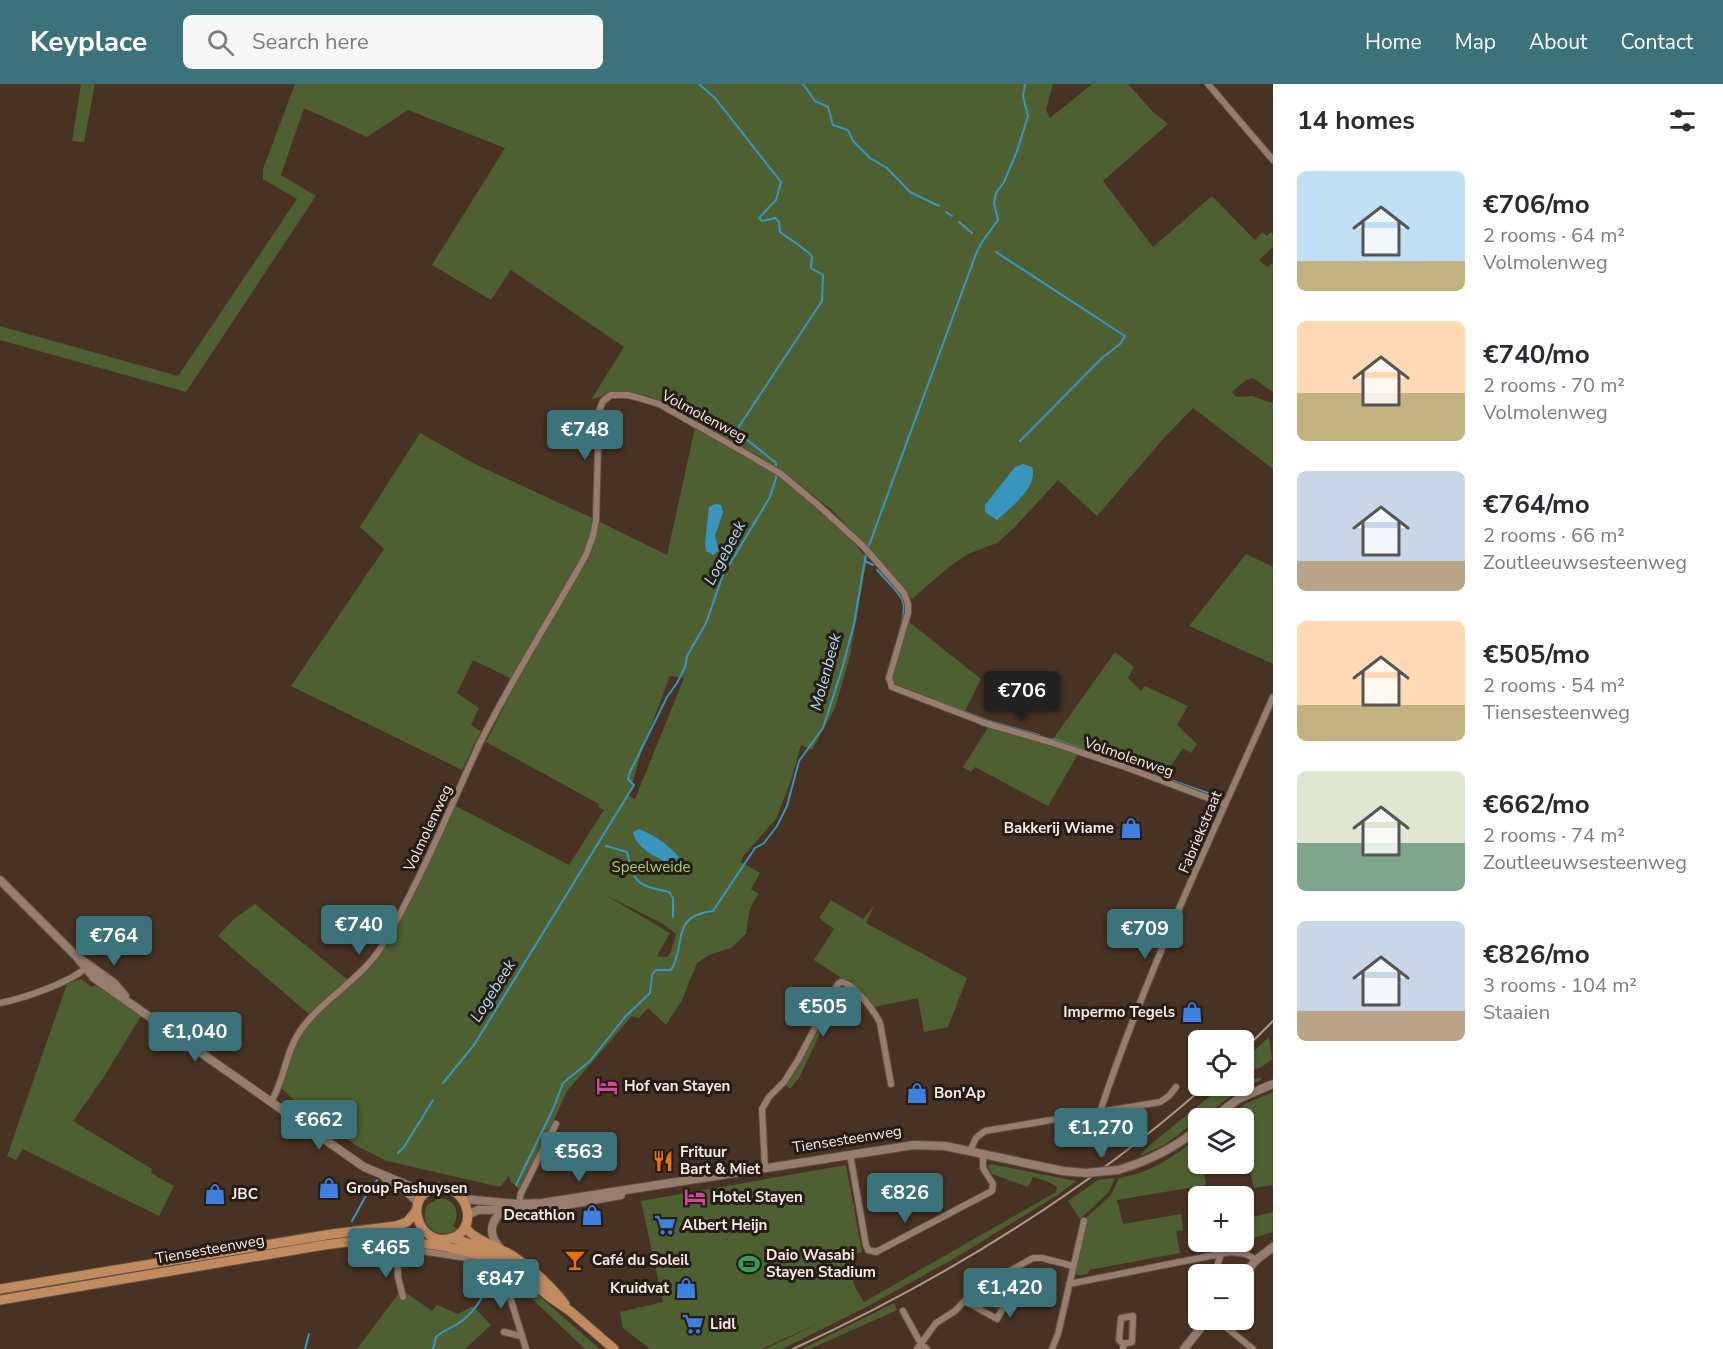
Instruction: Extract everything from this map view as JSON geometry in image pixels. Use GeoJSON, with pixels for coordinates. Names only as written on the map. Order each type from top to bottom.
{"type":"FeatureCollection","features":[{"type":"Feature","properties":{"kind":"main road"},"geometry":{"type":"LineString","coordinates":[[1226,1108],[1238,1099],[1273,1084]]}},
{"type":"Feature","properties":{"kind":"main road","name":"Tiensesteenweg"},"geometry":{"type":"LineString","coordinates":[[463,1198],[543,1209],[621,1196],[641,1188],[914,1144],[945,1146],[1078,1173],[1105,1172],[1132,1166],[1168,1151],[1188,1136]]}},
{"type":"Feature","properties":{"kind":"main road"},"geometry":{"type":"LineString","coordinates":[[444,1187],[452,1189],[463,1198],[468,1215],[461,1232],[452,1238],[440,1240],[425,1232],[417,1206],[426,1191],[444,1187]]}},
{"type":"Feature","properties":{"kind":"main road","name":"Tiensesteenweg"},"geometry":{"type":"LineString","coordinates":[[0,1289],[332,1234],[396,1226],[407,1222],[417,1206]]}},
{"type":"Feature","properties":{"kind":"main road","name":"Tiensesteenweg"},"geometry":{"type":"LineString","coordinates":[[468,1215],[478,1209],[503,1210],[518,1207]]}},
{"type":"Feature","properties":{"kind":"main road"},"geometry":{"type":"LineString","coordinates":[[498,1247],[492,1239],[492,1226],[503,1210]]}},
{"type":"Feature","properties":{"kind":"main road"},"geometry":{"type":"LineString","coordinates":[[465,1227],[473,1235],[498,1247],[537,1274],[555,1291],[570,1311]]}},
{"type":"Feature","properties":{"kind":"main road","name":"Tiensesteenweg"},"geometry":{"type":"LineString","coordinates":[[0,1300],[324,1245],[425,1232]]}},
{"type":"Feature","properties":{"kind":"main road"},"geometry":{"type":"LineString","coordinates":[[452,1238],[506,1262],[570,1311],[614,1349]]}},
{"type":"Feature","properties":{"kind":"main road"},"geometry":{"type":"LineString","coordinates":[[363,1240],[398,1241],[463,1250],[487,1257],[517,1271]]}},
{"type":"Feature","properties":{"kind":"street"},"geometry":{"type":"LineString","coordinates":[[1208,84],[1273,160]]}},
{"type":"Feature","properties":{"kind":"street","name":"Volmolenweg"},"geometry":{"type":"LineString","coordinates":[[271,1101],[278,1088],[288,1052],[301,1030],[322,1006],[369,964],[382,946],[423,868],[480,743],[586,555],[596,520],[598,417],[603,401],[618,394],[646,400],[739,449],[796,486],[864,547],[904,593],[908,604],[908,613],[889,678],[892,687],[987,724],[1128,768],[1224,804]]}},
{"type":"Feature","properties":{"kind":"street","name":"Fabriekstraat"},"geometry":{"type":"LineString","coordinates":[[1100,1112],[1164,947],[1224,804],[1273,697]]}},
{"type":"Feature","properties":{"kind":"street"},"geometry":{"type":"LineString","coordinates":[[0,880],[87,967],[94,978],[133,1003],[364,1167],[382,1176],[426,1191]]}},
{"type":"Feature","properties":{"kind":"street"},"geometry":{"type":"LineString","coordinates":[[0,1003],[30,995],[80,973],[87,967]]}},
{"type":"Feature","properties":{"kind":"street"},"geometry":{"type":"LineString","coordinates":[[765,1168],[762,1109],[769,1097],[789,1075],[841,982],[850,984],[877,1015],[891,1084]]}},
{"type":"Feature","properties":{"kind":"street"},"geometry":{"type":"LineString","coordinates":[[970,1151],[976,1138],[986,1131],[1160,1102],[1176,1087]]}},
{"type":"Feature","properties":{"kind":"street"},"geometry":{"type":"LineString","coordinates":[[1102,1153],[1109,1111]]}},
{"type":"Feature","properties":{"kind":"street"},"geometry":{"type":"LineString","coordinates":[[518,1207],[521,1193],[556,1124]]}},
{"type":"Feature","properties":{"kind":"street"},"geometry":{"type":"LineString","coordinates":[[850,1154],[866,1245],[868,1250],[876,1252],[992,1191],[993,1184],[983,1168],[983,1154]]}},
{"type":"Feature","properties":{"kind":"street"},"geometry":{"type":"LineString","coordinates":[[382,1176],[408,1193],[417,1206]]}},
{"type":"Feature","properties":{"kind":"street"},"geometry":{"type":"LineString","coordinates":[[1052,1349],[1058,1335],[1084,1221]]}},
{"type":"Feature","properties":{"kind":"street"},"geometry":{"type":"LineString","coordinates":[[376,1242],[397,1248],[484,1262],[505,1273],[513,1285],[510,1297],[526,1349]]}},
{"type":"Feature","properties":{"kind":"street"},"geometry":{"type":"LineString","coordinates":[[1253,1264],[1273,1247]]}},
{"type":"Feature","properties":{"kind":"street"},"geometry":{"type":"LineString","coordinates":[[397,1248],[398,1277],[403,1297]]}},
{"type":"Feature","properties":{"kind":"street"},"geometry":{"type":"LineString","coordinates":[[1070,1284],[1221,1254],[1241,1253],[1256,1260]]}},
{"type":"Feature","properties":{"kind":"street"},"geometry":{"type":"LineString","coordinates":[[1218,1264],[1221,1254]]}},
{"type":"Feature","properties":{"kind":"street"},"geometry":{"type":"LineString","coordinates":[[919,1347],[936,1323],[955,1311],[974,1291],[1033,1258],[1073,1266]]}},
{"type":"Feature","properties":{"kind":"street"},"geometry":{"type":"LineString","coordinates":[[965,1301],[997,1318],[1017,1283],[1009,1271]]}},
{"type":"Feature","properties":{"kind":"street"},"geometry":{"type":"LineString","coordinates":[[513,1285],[530,1280]]}},
{"type":"Feature","properties":{"kind":"street"},"geometry":{"type":"LineString","coordinates":[[903,1311],[919,1347]]}},
{"type":"Feature","properties":{"kind":"street"},"geometry":{"type":"LineString","coordinates":[[1133,1316],[1132,1342],[1123,1347],[1119,1340],[1121,1317],[1133,1316]]}},
{"type":"Feature","properties":{"kind":"street"},"geometry":{"type":"LineString","coordinates":[[1184,1349],[1199,1330]]}},
{"type":"Feature","properties":{"kind":"street"},"geometry":{"type":"LineString","coordinates":[[1229,1330],[1253,1349]]}},
{"type":"Feature","properties":{"kind":"street"},"geometry":{"type":"LineString","coordinates":[[504,1332],[521,1336]]}},
{"type":"Feature","properties":{"kind":"street"},"geometry":{"type":"LineString","coordinates":[[919,1347],[927,1349]]}},
{"type":"Feature","properties":{"kind":"green space"},"geometry":{"type":"Polygon","coordinates":[[[81,84],[95,84],[84,142],[72,141],[81,84]]]}},
{"type":"Feature","properties":{"kind":"green space"},"geometry":{"type":"Polygon","coordinates":[[[295,84],[1053,84],[1046,110],[1050,118],[1092,84],[1128,84],[1152,111],[1168,124],[1103,181],[1153,247],[1212,196],[1255,240],[1262,232],[1267,236],[1271,232],[1273,234],[1273,247],[1259,260],[1267,267],[1273,263],[1273,392],[1253,378],[1246,380],[1232,392],[1236,397],[1252,396],[1273,403],[1273,469],[1193,408],[1097,516],[1058,480],[997,543],[968,554],[912,599],[876,556],[832,510],[761,457],[648,396],[618,391],[591,400],[624,347],[511,270],[491,300],[432,265],[505,148],[408,110],[367,137],[304,108],[281,175],[316,196],[186,392],[0,340],[0,326],[178,376],[297,199],[263,179],[263,169],[295,84]]]}},
{"type":"Feature","properties":{"kind":"green space","name":"Speelweide"},"geometry":{"type":"Polygon","coordinates":[[[695,428],[757,461],[789,482],[825,513],[867,558],[850,656],[835,708],[812,750],[801,745],[776,819],[744,855],[741,862],[760,873],[751,889],[759,894],[750,909],[746,934],[731,948],[709,955],[697,963],[682,1000],[666,1025],[648,1008],[639,1018],[632,1016],[567,1091],[540,1151],[519,1189],[511,1182],[509,1176],[500,1187],[387,1161],[355,1145],[281,1088],[292,1050],[307,1024],[350,983],[370,968],[454,805],[569,865],[604,810],[598,807],[599,804],[486,742],[521,673],[587,561],[598,521],[667,555],[695,428]],[[670,676],[641,753],[629,796],[635,799],[684,678],[670,676]],[[604,894],[670,933],[657,956],[667,957],[671,952],[676,934],[663,924],[604,894]]]}},
{"type":"Feature","properties":{"kind":"green space"},"geometry":{"type":"Polygon","coordinates":[[[420,433],[477,465],[592,518],[589,543],[512,679],[473,660],[457,693],[479,708],[471,725],[481,731],[462,770],[291,686],[384,549],[360,527],[420,433]]]}},
{"type":"Feature","properties":{"kind":"green space"},"geometry":{"type":"Polygon","coordinates":[[[1246,554],[1273,567],[1273,664],[1189,626],[1246,554]]]}},
{"type":"Feature","properties":{"kind":"green space"},"geometry":{"type":"Polygon","coordinates":[[[908,621],[981,679],[964,713],[893,682],[908,621]]]}},
{"type":"Feature","properties":{"kind":"green space"},"geometry":{"type":"Polygon","coordinates":[[[1115,652],[1134,667],[1128,678],[1141,691],[1145,686],[1188,706],[1177,725],[1197,744],[1191,753],[1183,748],[1163,778],[1053,739],[1115,652]]]}},
{"type":"Feature","properties":{"kind":"green space"},"geometry":{"type":"Polygon","coordinates":[[[989,726],[1078,754],[1048,806],[975,767],[971,772],[963,767],[989,726]]]}},
{"type":"Feature","properties":{"kind":"green space"},"geometry":{"type":"Polygon","coordinates":[[[831,900],[863,919],[874,906],[866,923],[967,978],[948,1027],[924,1032],[918,998],[874,1007],[852,982],[846,979],[799,1078],[790,1089],[786,1085],[840,977],[814,960],[834,929],[819,918],[831,900]]]}},
{"type":"Feature","properties":{"kind":"green space"},"geometry":{"type":"Polygon","coordinates":[[[255,904],[348,980],[310,1015],[218,936],[234,919],[255,904]]]}},
{"type":"Feature","properties":{"kind":"green space"},"geometry":{"type":"Polygon","coordinates":[[[81,979],[92,987],[98,984],[141,1016],[105,1075],[73,1121],[152,1169],[151,1173],[174,1186],[159,1216],[23,1149],[16,1160],[7,1156],[67,984],[81,979]]]}},
{"type":"Feature","properties":{"kind":"green space"},"geometry":{"type":"Polygon","coordinates":[[[1269,1037],[1272,1059],[1254,1070],[1254,1051],[1269,1037]]]}},
{"type":"Feature","properties":{"kind":"green space"},"geometry":{"type":"Polygon","coordinates":[[[1257,1078],[1261,1078],[1254,1084],[1254,1079],[1257,1078]]]}},
{"type":"Feature","properties":{"kind":"green space"},"geometry":{"type":"Polygon","coordinates":[[[1273,1092],[1273,1185],[1254,1188],[1250,1174],[1254,1174],[1254,1108],[1239,1108],[1273,1092]]]}},
{"type":"Feature","properties":{"kind":"green space"},"geometry":{"type":"Polygon","coordinates":[[[1210,1096],[1231,1096],[1215,1108],[1195,1108],[1210,1096]]]}},
{"type":"Feature","properties":{"kind":"green space"},"geometry":{"type":"Polygon","coordinates":[[[1188,1114],[1188,1128],[1164,1145],[1140,1156],[1145,1149],[1188,1114]]]}},
{"type":"Feature","properties":{"kind":"green space"},"geometry":{"type":"Polygon","coordinates":[[[1188,1145],[1188,1174],[1204,1174],[1206,1185],[1188,1186],[1188,1188],[1117,1200],[1123,1224],[1181,1214],[1183,1230],[1176,1231],[1180,1253],[1089,1270],[1088,1274],[1074,1274],[1086,1218],[1111,1195],[1119,1178],[1141,1172],[1188,1145]]]}},
{"type":"Feature","properties":{"kind":"green space","name":"Daio Wasabi Stayen Stadium"},"geometry":{"type":"Polygon","coordinates":[[[990,1164],[1076,1181],[1056,1196],[955,1258],[870,1305],[782,1349],[765,1349],[822,1322],[761,1349],[650,1349],[623,1328],[620,1312],[663,1302],[641,1201],[846,1165],[862,1252],[849,1256],[854,1285],[864,1302],[1056,1192],[1057,1187],[1033,1177],[1028,1187],[992,1174],[988,1166],[990,1164]]]}},
{"type":"Feature","properties":{"kind":"green space"},"geometry":{"type":"Polygon","coordinates":[[[1115,1178],[1109,1192],[1080,1219],[1068,1201],[1098,1180],[1115,1178]]]}},
{"type":"Feature","properties":{"kind":"green space"},"geometry":{"type":"Polygon","coordinates":[[[439,1198],[449,1201],[455,1207],[456,1216],[453,1226],[457,1229],[450,1233],[437,1232],[428,1225],[425,1219],[427,1205],[439,1198]]]}},
{"type":"Feature","properties":{"kind":"green space"},"geometry":{"type":"Polygon","coordinates":[[[1273,1212],[1273,1232],[1254,1238],[1254,1217],[1273,1212]]]}},
{"type":"Feature","properties":{"kind":"green space"},"geometry":{"type":"Polygon","coordinates":[[[1004,1276],[1010,1276],[1014,1282],[1011,1287],[1006,1285],[1001,1294],[1006,1297],[998,1310],[974,1296],[976,1292],[1004,1276]]]}},
{"type":"Feature","properties":{"kind":"green space"},"geometry":{"type":"Polygon","coordinates":[[[533,1291],[600,1349],[585,1349],[528,1295],[533,1291]]]}},
{"type":"Feature","properties":{"kind":"green space"},"geometry":{"type":"Polygon","coordinates":[[[405,1292],[432,1311],[437,1305],[458,1314],[473,1306],[491,1325],[465,1349],[357,1349],[399,1293],[405,1292]]]}},
{"type":"Feature","properties":{"kind":"green space"},"geometry":{"type":"Polygon","coordinates":[[[894,1303],[897,1310],[810,1349],[802,1349],[894,1303]]]}},
{"type":"Feature","properties":{"kind":"water"},"geometry":{"type":"Polygon","coordinates":[[[1023,464],[1032,467],[1031,482],[1016,503],[997,520],[985,512],[985,505],[1015,467],[1023,464]]]}},
{"type":"Feature","properties":{"kind":"water"},"geometry":{"type":"Polygon","coordinates":[[[716,504],[721,505],[723,512],[715,536],[719,551],[713,555],[706,551],[705,542],[709,507],[716,504]]]}},
{"type":"Feature","properties":{"kind":"water"},"geometry":{"type":"Polygon","coordinates":[[[639,829],[665,844],[685,864],[679,868],[646,850],[640,845],[633,832],[639,829]]]}},
{"type":"Feature","properties":{"kind":"waterway","name":"Logebeek"},"geometry":{"type":"LineString","coordinates":[[443,1083],[474,1045],[634,785],[628,779],[630,772],[667,697],[685,667],[687,656],[706,623],[723,575],[770,497],[776,478],[776,463],[736,431],[822,301],[823,275],[811,268],[811,255],[780,232],[779,222],[775,218],[762,221],[759,218],[776,200],[781,182],[715,98],[699,84]]}},
{"type":"Feature","properties":{"kind":"waterway","name":"Logebeek"},"geometry":{"type":"LineString","coordinates":[[803,84],[815,101],[828,107],[833,125],[848,130],[853,141],[870,158],[887,168],[910,192],[939,206]]}},
{"type":"Feature","properties":{"kind":"waterway","name":"Molenbeek"},"geometry":{"type":"LineString","coordinates":[[868,548],[976,254],[998,220],[994,203],[996,193],[1004,182],[1017,151],[1028,116],[1023,96],[1025,84]]}},
{"type":"Feature","properties":{"kind":"waterway","name":"Logebeek"},"geometry":{"type":"LineString","coordinates":[[946,212],[952,216]]}},
{"type":"Feature","properties":{"kind":"waterway","name":"Logebeek"},"geometry":{"type":"LineString","coordinates":[[959,222],[972,233]]}},
{"type":"Feature","properties":{"kind":"waterway"},"geometry":{"type":"LineString","coordinates":[[996,252],[1125,336],[1120,344],[1102,358],[1020,441]]}},
{"type":"Feature","properties":{"kind":"waterway","name":"Molenbeek"},"geometry":{"type":"LineString","coordinates":[[516,1185],[563,1083],[590,1061],[625,1017],[650,993],[652,975],[656,970],[671,970],[676,960],[685,925],[699,914],[713,911],[755,848],[764,843],[777,826],[787,806],[799,761],[823,728],[854,624],[866,554]]}},
{"type":"Feature","properties":{"kind":"waterway","name":"Molenbeek"},"geometry":{"type":"LineString","coordinates":[[865,561],[873,565]]}},
{"type":"Feature","properties":{"kind":"waterway"},"geometry":{"type":"LineString","coordinates":[[877,570],[900,595],[904,605],[902,622],[890,665]]}},
{"type":"Feature","properties":{"kind":"waterway"},"geometry":{"type":"LineString","coordinates":[[934,700],[989,721],[1039,735]]}},
{"type":"Feature","properties":{"kind":"waterway"},"geometry":{"type":"LineString","coordinates":[[1053,739],[1219,797]]}},
{"type":"Feature","properties":{"kind":"waterway"},"geometry":{"type":"LineString","coordinates":[[606,846],[627,852],[632,871],[639,882],[669,892],[673,898],[673,917]]}},
{"type":"Feature","properties":{"kind":"waterway","name":"Logebeek"},"geometry":{"type":"LineString","coordinates":[[398,1153],[433,1100]]}},
{"type":"Feature","properties":{"kind":"waterway","name":"Logebeek"},"geometry":{"type":"LineString","coordinates":[[352,1221],[377,1180]]}},
{"type":"Feature","properties":{"kind":"waterway","name":"Molenbeek"},"geometry":{"type":"LineString","coordinates":[[433,1349],[436,1337],[463,1320],[475,1308],[484,1294],[492,1270]]}},
{"type":"Feature","properties":{"kind":"waterway","name":"Logebeek"},"geometry":{"type":"LineString","coordinates":[[305,1349],[309,1334]]}},
{"type":"Feature","properties":{"kind":"railway"},"geometry":{"type":"LineString","coordinates":[[1254,1040],[1273,1021]]}},
{"type":"Feature","properties":{"kind":"railway"},"geometry":{"type":"LineString","coordinates":[[793,1349],[903,1294],[1009,1232],[1110,1163],[1193,1096]]}},
{"type":"Feature","properties":{"kind":"place","name":"Bakkerij Wiame"},"geometry":{"type":"Point","coordinates":[1131,828]}},
{"type":"Feature","properties":{"kind":"place","name":"Impermo Tegels"},"geometry":{"type":"Point","coordinates":[1192,1012]}},
{"type":"Feature","properties":{"kind":"place","name":"Hof van Stayen"},"geometry":{"type":"Point","coordinates":[607,1086]}},
{"type":"Feature","properties":{"kind":"place","name":"Bon'Ap"},"geometry":{"type":"Point","coordinates":[917,1093]}},
{"type":"Feature","properties":{"kind":"place","name":"Frituur Bart & Miet"},"geometry":{"type":"Point","coordinates":[663,1161]}},
{"type":"Feature","properties":{"kind":"place","name":"Group Pashuysen"},"geometry":{"type":"Point","coordinates":[329,1188]}},
{"type":"Feature","properties":{"kind":"place","name":"JBC"},"geometry":{"type":"Point","coordinates":[215,1194]}},
{"type":"Feature","properties":{"kind":"place","name":"Hotel Stayen"},"geometry":{"type":"Point","coordinates":[695,1197]}},
{"type":"Feature","properties":{"kind":"place","name":"Decathlon"},"geometry":{"type":"Point","coordinates":[592,1215]}},
{"type":"Feature","properties":{"kind":"place","name":"Albert Heijn"},"geometry":{"type":"Point","coordinates":[665,1225]}},
{"type":"Feature","properties":{"kind":"place","name":"Café du Soleil"},"geometry":{"type":"Point","coordinates":[575,1260]}},
{"type":"Feature","properties":{"kind":"place","name":"Daio Wasabi Stayen Stadium"},"geometry":{"type":"Point","coordinates":[749,1264]}},
{"type":"Feature","properties":{"kind":"place","name":"Kruidvat"},"geometry":{"type":"Point","coordinates":[686,1288]}},
{"type":"Feature","properties":{"kind":"place","name":"Lidl"},"geometry":{"type":"Point","coordinates":[693,1324]}}]}
